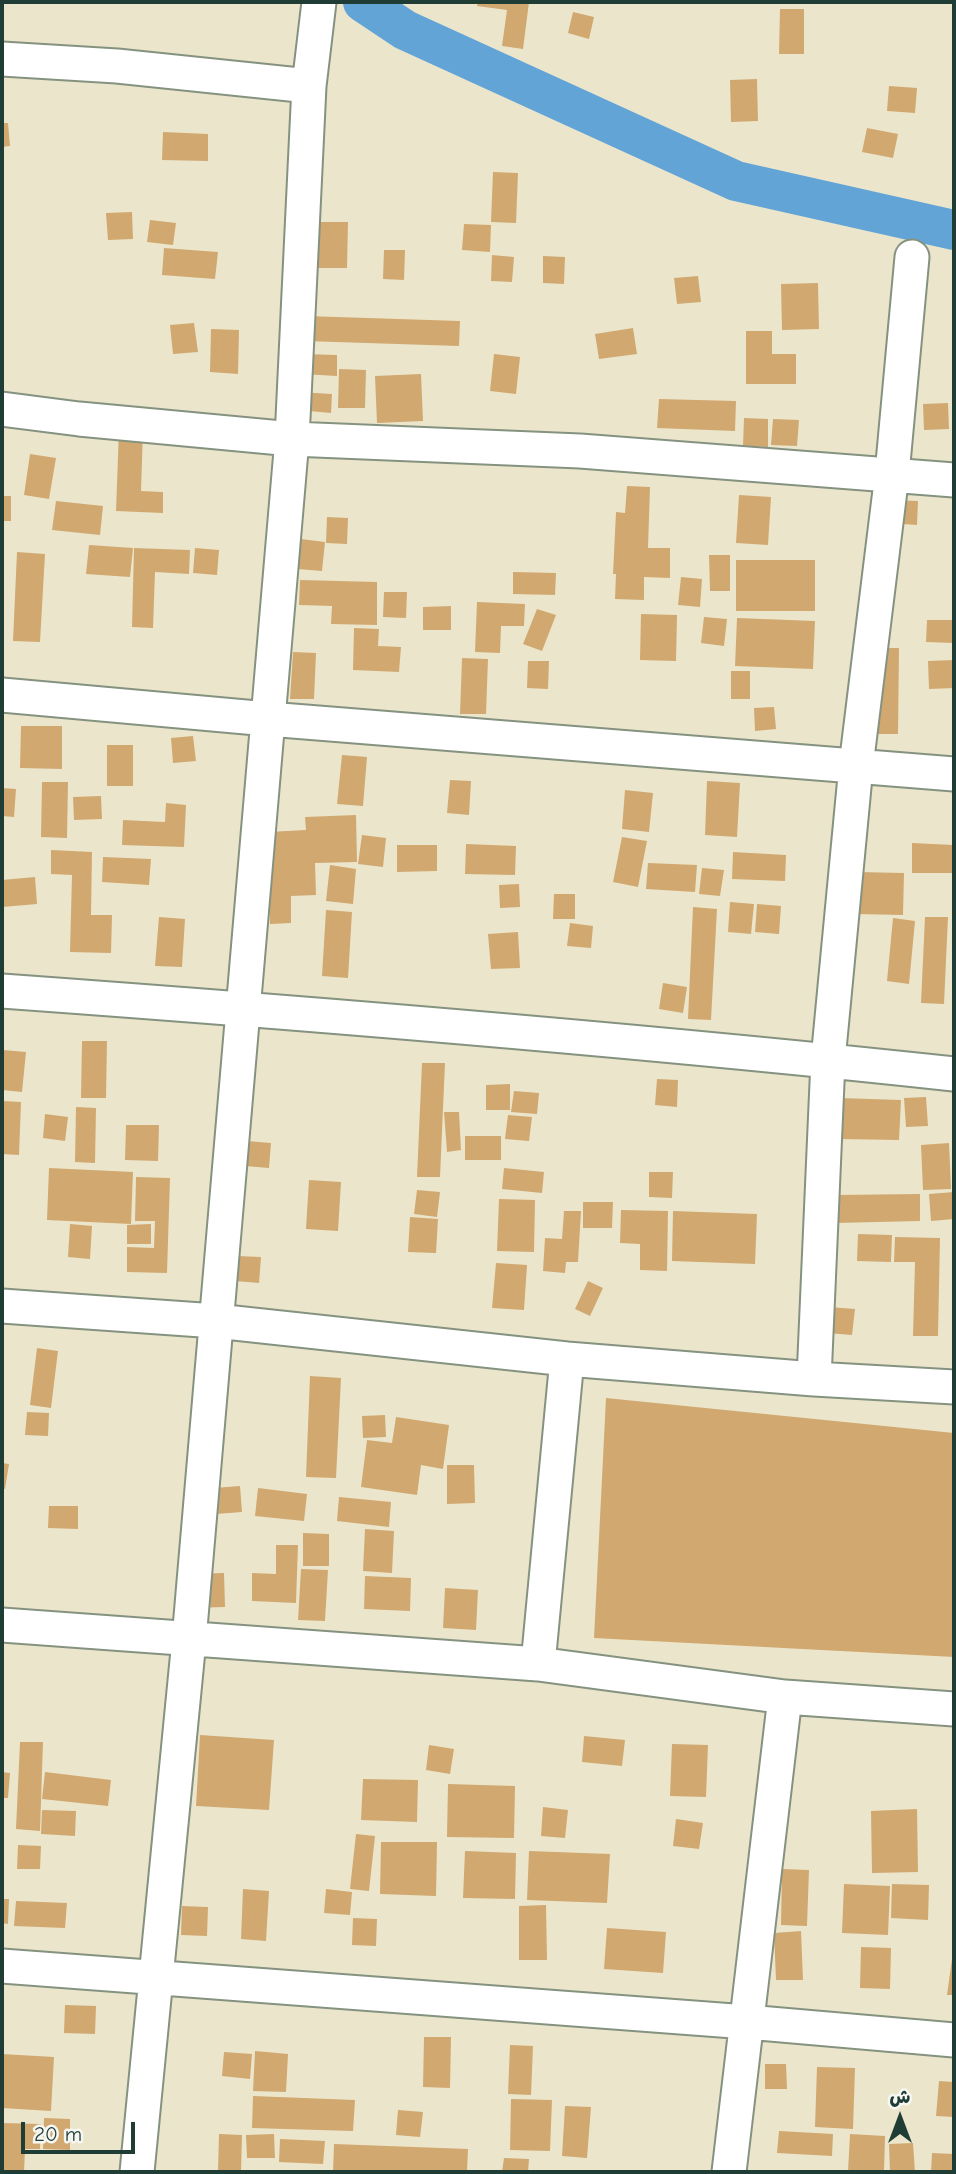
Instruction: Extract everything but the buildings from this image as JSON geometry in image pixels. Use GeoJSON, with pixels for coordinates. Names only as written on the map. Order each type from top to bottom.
{"type":"FeatureCollection","features":[{"type":"Feature","properties":{"kind":"street"},"geometry":{"type":"LineString","coordinates":[[138,2172],[188,1640],[292,439],[309,86],[319,2]]}},
{"type":"Feature","properties":{"kind":"street"},"geometry":{"type":"LineString","coordinates":[[2,58],[117,66],[309,86]]}},
{"type":"Feature","properties":{"kind":"street"},"geometry":{"type":"LineString","coordinates":[[814,1379],[828,1060],[856,766],[892,474],[912,257]]}},
{"type":"Feature","properties":{"kind":"street"},"geometry":{"type":"LineString","coordinates":[[2,409],[292,439],[579,451],[954,480]]}},
{"type":"Feature","properties":{"kind":"street"},"geometry":{"type":"LineString","coordinates":[[2,695],[954,774]]}},
{"type":"Feature","properties":{"kind":"street"},"geometry":{"type":"LineString","coordinates":[[2,991],[243,1009],[828,1060],[954,1074]]}},
{"type":"Feature","properties":{"kind":"street"},"geometry":{"type":"LineString","coordinates":[[2,1307],[216,1321],[567,1359],[814,1379],[954,1387]]}},
{"type":"Feature","properties":{"kind":"street"},"geometry":{"type":"LineString","coordinates":[[538,1664],[567,1359]]}},
{"type":"Feature","properties":{"kind":"street"},"geometry":{"type":"LineString","coordinates":[[2,1625],[538,1664],[785,1697],[954,1709]]}},
{"type":"Feature","properties":{"kind":"street"},"geometry":{"type":"LineString","coordinates":[[729,2172],[785,1697]]}},
{"type":"Feature","properties":{"kind":"street"},"geometry":{"type":"LineString","coordinates":[[2,1966],[954,2040]]}},
{"type":"Feature","properties":{"kind":"waterway"},"geometry":{"type":"LineString","coordinates":[[363,2],[405,30],[736,181],[954,230]]}}]}
